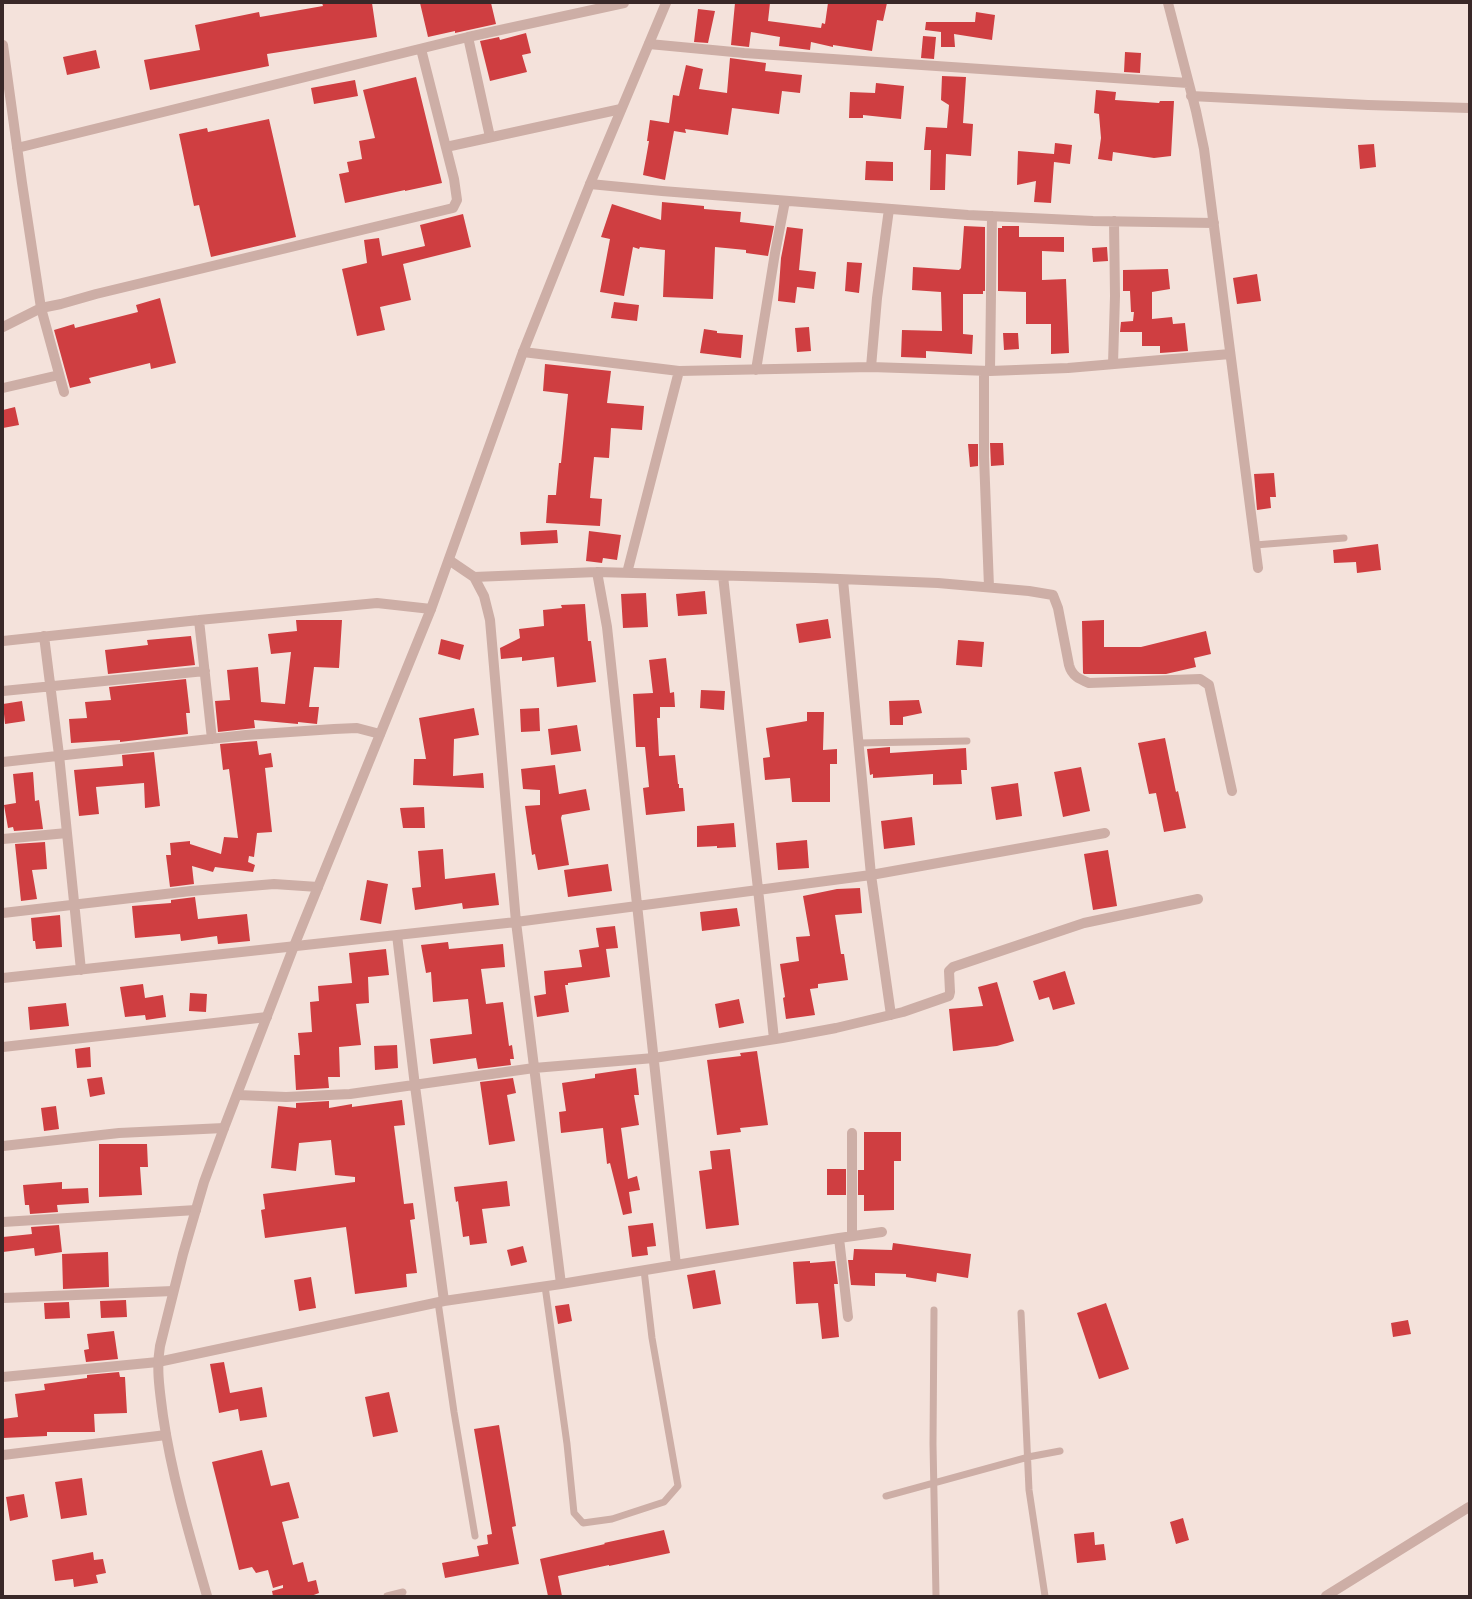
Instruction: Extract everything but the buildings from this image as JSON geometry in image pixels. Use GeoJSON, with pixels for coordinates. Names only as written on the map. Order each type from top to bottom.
{"type":"FeatureCollection","features":[{"type":"Feature","properties":{"kind":"street"},"geometry":{"type":"LineString","coordinates":[[17,148],[468,37],[624,3]]}},
{"type":"Feature","properties":{"kind":"street"},"geometry":{"type":"LineString","coordinates":[[207,1596],[171,1465],[159,1386],[158,1362],[173,1291],[204,1182],[294,946],[430,610],[523,352],[590,184],[666,3]]}},
{"type":"Feature","properties":{"kind":"street"},"geometry":{"type":"LineString","coordinates":[[1168,3],[1204,149],[1258,568]]}},
{"type":"Feature","properties":{"kind":"street"},"geometry":{"type":"LineString","coordinates":[[468,37],[490,138]]}},
{"type":"Feature","properties":{"kind":"street"},"geometry":{"type":"LineString","coordinates":[[3,44],[41,308],[64,392]]}},
{"type":"Feature","properties":{"kind":"street"},"geometry":{"type":"LineString","coordinates":[[649,44],[774,55],[972,67],[1188,83]]}},
{"type":"Feature","properties":{"kind":"street"},"geometry":{"type":"LineString","coordinates":[[3,327],[41,308],[180,273],[454,208],[457,200],[454,179],[421,49]]}},
{"type":"Feature","properties":{"kind":"street"},"geometry":{"type":"LineString","coordinates":[[1191,96],[1368,105],[1469,108]]}},
{"type":"Feature","properties":{"kind":"street"},"geometry":{"type":"LineString","coordinates":[[446,147],[621,109]]}},
{"type":"Feature","properties":{"kind":"street"},"geometry":{"type":"LineString","coordinates":[[590,184],[785,201],[992,216],[1214,223]]}},
{"type":"Feature","properties":{"kind":"street"},"geometry":{"type":"LineString","coordinates":[[756,370],[785,201]]}},
{"type":"Feature","properties":{"kind":"street"},"geometry":{"type":"LineString","coordinates":[[871,367],[877,298],[888,209]]}},
{"type":"Feature","properties":{"kind":"street"},"geometry":{"type":"LineString","coordinates":[[989,588],[984,457],[992,216]]}},
{"type":"Feature","properties":{"kind":"street"},"geometry":{"type":"LineString","coordinates":[[1113,364],[1115,296],[1114,221]]}},
{"type":"Feature","properties":{"kind":"street"},"geometry":{"type":"LineString","coordinates":[[523,352],[679,371],[871,367],[987,371],[1068,368],[1230,354]]}},
{"type":"Feature","properties":{"kind":"street"},"geometry":{"type":"LineString","coordinates":[[627,573],[679,371]]}},
{"type":"Feature","properties":{"kind":"street"},"geometry":{"type":"LineString","coordinates":[[3,388],[59,374]]}},
{"type":"Feature","properties":{"kind":"street"},"geometry":{"type":"LineString","coordinates":[[449,560],[474,577],[484,596],[490,620],[516,922],[561,1284]]}},
{"type":"Feature","properties":{"kind":"street"},"geometry":{"type":"LineString","coordinates":[[474,577],[597,572],[938,583],[1029,591],[1053,595],[1058,608],[1071,672],[1077,678],[1089,683],[1200,679],[1208,685],[1232,790]]}},
{"type":"Feature","properties":{"kind":"street"},"geometry":{"type":"LineString","coordinates":[[597,572],[607,628],[676,1265]]}},
{"type":"Feature","properties":{"kind":"street"},"geometry":{"type":"LineString","coordinates":[[722,576],[774,1039]]}},
{"type":"Feature","properties":{"kind":"street"},"geometry":{"type":"LineString","coordinates":[[843,580],[871,875],[891,1015]]}},
{"type":"Feature","properties":{"kind":"street"},"geometry":{"type":"LineString","coordinates":[[3,641],[377,603],[430,610]]}},
{"type":"Feature","properties":{"kind":"street"},"geometry":{"type":"LineString","coordinates":[[199,620],[212,739]]}},
{"type":"Feature","properties":{"kind":"street"},"geometry":{"type":"LineString","coordinates":[[44,636],[59,755],[81,970]]}},
{"type":"Feature","properties":{"kind":"street"},"geometry":{"type":"LineString","coordinates":[[3,691],[205,671]]}},
{"type":"Feature","properties":{"kind":"street"},"geometry":{"type":"LineString","coordinates":[[3,762],[246,735],[357,728],[380,734]]}},
{"type":"Feature","properties":{"kind":"street"},"geometry":{"type":"LineString","coordinates":[[3,839],[67,833]]}},
{"type":"Feature","properties":{"kind":"street"},"geometry":{"type":"LineString","coordinates":[[3,978],[516,922],[871,875],[1105,833]]}},
{"type":"Feature","properties":{"kind":"street"},"geometry":{"type":"LineString","coordinates":[[3,913],[191,891],[274,884],[318,887]]}},
{"type":"Feature","properties":{"kind":"street"},"geometry":{"type":"LineString","coordinates":[[238,1095],[286,1097],[350,1094],[534,1068],[654,1058],[836,1028],[891,1015],[949,996],[949,971],[953,967],[1084,923],[1198,899]]}},
{"type":"Feature","properties":{"kind":"street"},"geometry":{"type":"LineString","coordinates":[[397,935],[441,1302]]}},
{"type":"Feature","properties":{"kind":"street"},"geometry":{"type":"LineString","coordinates":[[3,1047],[267,1017]]}},
{"type":"Feature","properties":{"kind":"street"},"geometry":{"type":"LineString","coordinates":[[3,1146],[118,1133],[224,1128]]}},
{"type":"Feature","properties":{"kind":"street"},"geometry":{"type":"LineString","coordinates":[[852,1133],[852,1236]]}},
{"type":"Feature","properties":{"kind":"street"},"geometry":{"type":"LineString","coordinates":[[3,1222],[196,1210]]}},
{"type":"Feature","properties":{"kind":"street"},"geometry":{"type":"LineString","coordinates":[[3,1377],[158,1362],[441,1302],[882,1232]]}},
{"type":"Feature","properties":{"kind":"street"},"geometry":{"type":"LineString","coordinates":[[839,1238],[848,1317]]}},
{"type":"Feature","properties":{"kind":"street"},"geometry":{"type":"LineString","coordinates":[[3,1298],[173,1291]]}},
{"type":"Feature","properties":{"kind":"street"},"geometry":{"type":"LineString","coordinates":[[3,1455],[166,1434]]}},
{"type":"Feature","properties":{"kind":"street"},"geometry":{"type":"LineString","coordinates":[[1326,1596],[1469,1507]]}},
{"type":"Feature","properties":{"kind":"lane"},"geometry":{"type":"LineString","coordinates":[[1255,545],[1344,538]]}},
{"type":"Feature","properties":{"kind":"lane"},"geometry":{"type":"LineString","coordinates":[[859,743],[967,741]]}},
{"type":"Feature","properties":{"kind":"lane"},"geometry":{"type":"LineString","coordinates":[[545,1286],[566,1436],[574,1513],[583,1523],[612,1519],[664,1502],[678,1486],[652,1338],[644,1270]]}},
{"type":"Feature","properties":{"kind":"lane"},"geometry":{"type":"LineString","coordinates":[[441,1302],[454,1412],[475,1536]]}},
{"type":"Feature","properties":{"kind":"lane"},"geometry":{"type":"LineString","coordinates":[[934,1310],[934,1482],[936,1596]]}},
{"type":"Feature","properties":{"kind":"lane"},"geometry":{"type":"LineString","coordinates":[[1021,1313],[1029,1490],[1045,1596]]}},
{"type":"Feature","properties":{"kind":"lane"},"geometry":{"type":"LineString","coordinates":[[886,1496],[1028,1457],[1060,1451]]}},
{"type":"Feature","properties":{"kind":"lane"},"geometry":{"type":"LineString","coordinates":[[387,1596],[403,1592]]}}]}
